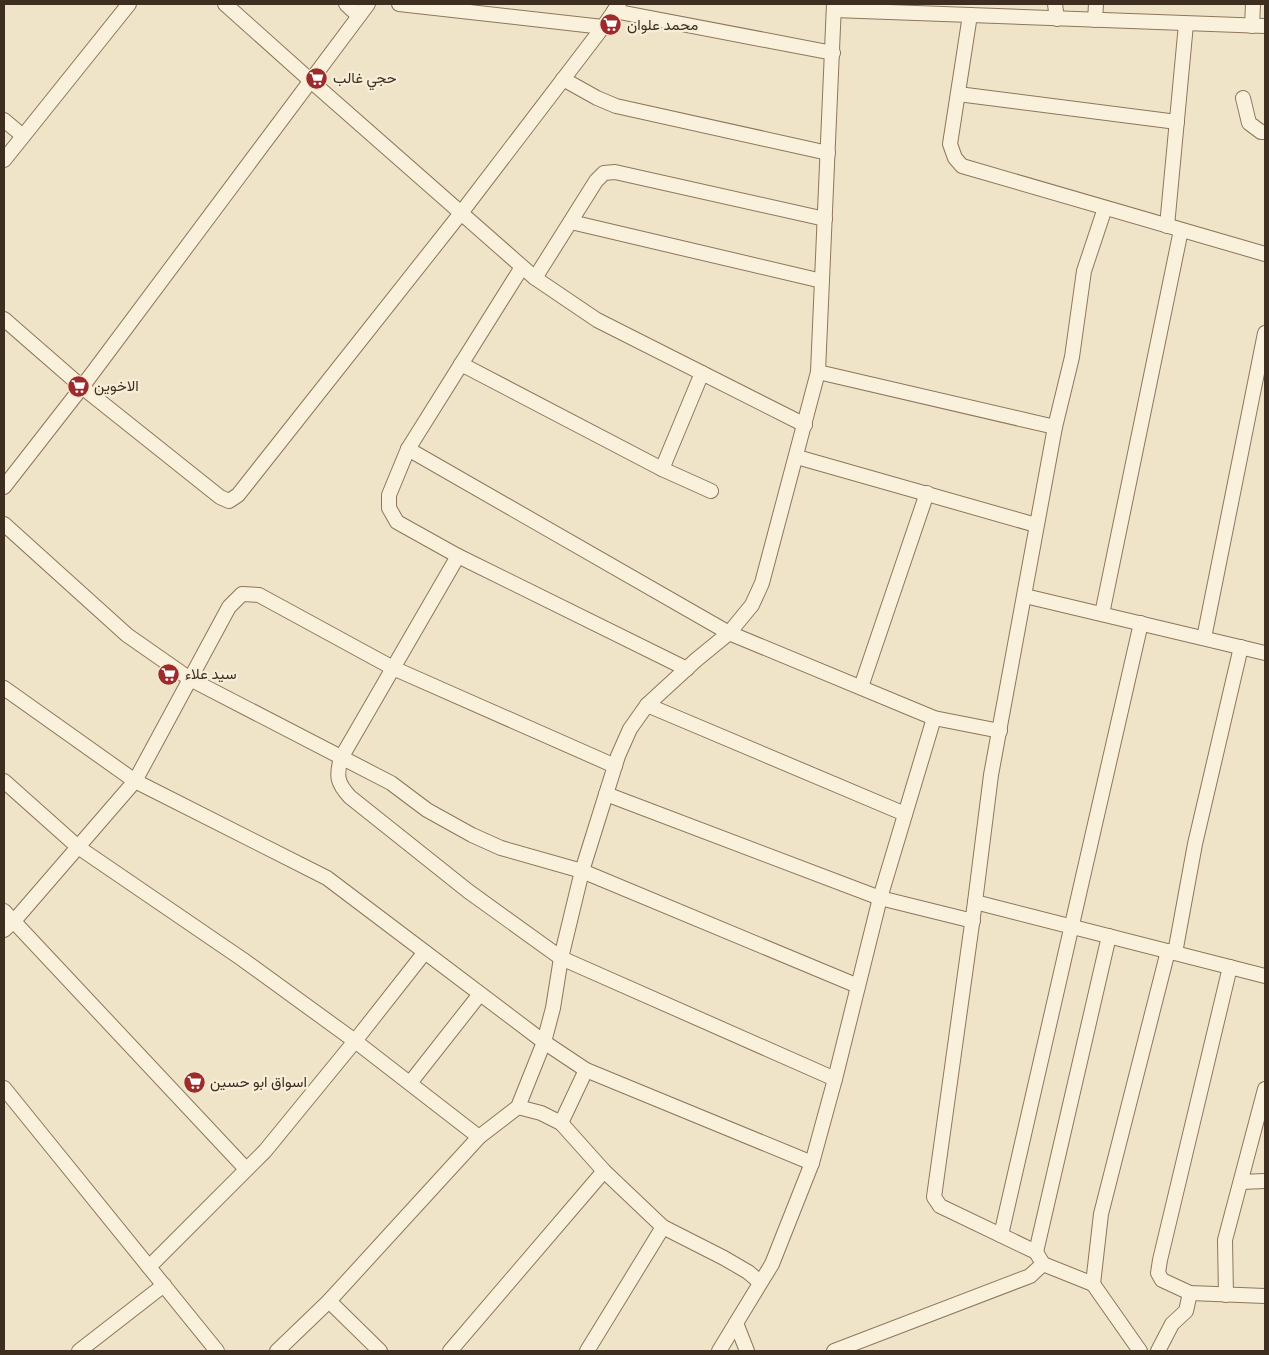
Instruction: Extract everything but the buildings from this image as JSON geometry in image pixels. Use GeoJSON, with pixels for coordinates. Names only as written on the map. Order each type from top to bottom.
{"type":"FeatureCollection","features":[{"type":"Feature","properties":{"kind":"street"},"geometry":{"type":"LineString","coordinates":[[4,160],[129,4]]}},
{"type":"Feature","properties":{"kind":"street"},"geometry":{"type":"LineString","coordinates":[[225,4],[535,278],[597,320],[805,425]]}},
{"type":"Feature","properties":{"kind":"street"},"geometry":{"type":"LineString","coordinates":[[346,4],[359,16]]}},
{"type":"Feature","properties":{"kind":"street"},"geometry":{"type":"LineString","coordinates":[[4,487],[82,387],[368,4]]}},
{"type":"Feature","properties":{"kind":"street"},"geometry":{"type":"LineString","coordinates":[[398,4],[603,27]]}},
{"type":"Feature","properties":{"kind":"street"},"geometry":{"type":"LineString","coordinates":[[1055,4],[1056,19]]}},
{"type":"Feature","properties":{"kind":"street"},"geometry":{"type":"LineString","coordinates":[[1096,4],[1096,20]]}},
{"type":"Feature","properties":{"kind":"street"},"geometry":{"type":"LineString","coordinates":[[277,1351],[329,1301],[479,1137],[518,1107],[544,1042],[553,1008],[561,958],[582,871],[606,794],[630,729],[647,705],[729,632],[752,605],[762,583],[797,457],[818,372],[834,7],[977,12],[1056,19],[1259,26],[1253,4]]}},
{"type":"Feature","properties":{"kind":"street"},"geometry":{"type":"LineString","coordinates":[[4,319],[82,387],[220,497],[229,500],[238,495],[461,213],[617,7],[833,53]]}},
{"type":"Feature","properties":{"kind":"street"},"geometry":{"type":"LineString","coordinates":[[977,12],[958,94],[950,144],[955,158],[962,166],[1265,254]]}},
{"type":"Feature","properties":{"kind":"street"},"geometry":{"type":"LineString","coordinates":[[1167,226],[1186,24]]}},
{"type":"Feature","properties":{"kind":"street"},"geometry":{"type":"LineString","coordinates":[[563,80],[616,106],[828,153]]}},
{"type":"Feature","properties":{"kind":"street"},"geometry":{"type":"LineString","coordinates":[[958,94],[1177,122]]}},
{"type":"Feature","properties":{"kind":"street"},"geometry":{"type":"LineString","coordinates":[[1243,98],[1249,123],[1261,132],[1265,132]]}},
{"type":"Feature","properties":{"kind":"street"},"geometry":{"type":"LineString","coordinates":[[4,120],[23,136]]}},
{"type":"Feature","properties":{"kind":"street"},"geometry":{"type":"LineString","coordinates":[[535,278],[596,181],[604,173],[614,172],[825,219]]}},
{"type":"Feature","properties":{"kind":"street"},"geometry":{"type":"LineString","coordinates":[[1105,208],[1084,271],[1072,357],[1055,427],[1036,524],[1025,596],[991,775],[973,921],[934,1197],[940,1206],[1093,1284],[1140,1351]]}},
{"type":"Feature","properties":{"kind":"street"},"geometry":{"type":"LineString","coordinates":[[571,222],[822,281]]}},
{"type":"Feature","properties":{"kind":"street"},"geometry":{"type":"LineString","coordinates":[[1102,614],[1181,230]]}},
{"type":"Feature","properties":{"kind":"street"},"geometry":{"type":"LineString","coordinates":[[522,267],[408,449],[389,495],[389,508],[398,522],[458,556],[687,669]]}},
{"type":"Feature","properties":{"kind":"street"},"geometry":{"type":"LineString","coordinates":[[1204,638],[1265,334]]}},
{"type":"Feature","properties":{"kind":"street"},"geometry":{"type":"LineString","coordinates":[[462,364],[662,469],[712,491]]}},
{"type":"Feature","properties":{"kind":"street"},"geometry":{"type":"LineString","coordinates":[[818,372],[1055,427]]}},
{"type":"Feature","properties":{"kind":"street"},"geometry":{"type":"LineString","coordinates":[[662,469],[702,373]]}},
{"type":"Feature","properties":{"kind":"street"},"geometry":{"type":"LineString","coordinates":[[408,449],[729,632],[934,718],[1000,731]]}},
{"type":"Feature","properties":{"kind":"street"},"geometry":{"type":"LineString","coordinates":[[797,457],[1036,524]]}},
{"type":"Feature","properties":{"kind":"street"},"geometry":{"type":"LineString","coordinates":[[861,688],[927,493]]}},
{"type":"Feature","properties":{"kind":"street"},"geometry":{"type":"LineString","coordinates":[[4,524],[127,635],[190,679],[392,783],[427,810],[472,835],[501,848],[582,871],[858,986]]}},
{"type":"Feature","properties":{"kind":"street"},"geometry":{"type":"LineString","coordinates":[[458,556],[341,758],[337,772],[344,790],[350,797],[468,891],[561,958],[835,1078]]}},
{"type":"Feature","properties":{"kind":"street"},"geometry":{"type":"LineString","coordinates":[[9,925],[135,782],[229,607],[242,594],[259,595],[393,668],[616,766]]}},
{"type":"Feature","properties":{"kind":"street"},"geometry":{"type":"LineString","coordinates":[[1025,596],[1265,653]]}},
{"type":"Feature","properties":{"kind":"street"},"geometry":{"type":"LineString","coordinates":[[1000,1235],[1141,624]]}},
{"type":"Feature","properties":{"kind":"street"},"geometry":{"type":"LineString","coordinates":[[1093,1284],[1100,1214],[1171,952],[1241,647]]}},
{"type":"Feature","properties":{"kind":"street"},"geometry":{"type":"LineString","coordinates":[[4,688],[135,782],[327,878],[544,1042],[586,1070],[812,1163]]}},
{"type":"Feature","properties":{"kind":"street"},"geometry":{"type":"LineString","coordinates":[[647,705],[905,814]]}},
{"type":"Feature","properties":{"kind":"street"},"geometry":{"type":"LineString","coordinates":[[719,1351],[772,1264],[812,1163],[880,898],[934,718]]}},
{"type":"Feature","properties":{"kind":"street"},"geometry":{"type":"LineString","coordinates":[[4,781],[78,847],[242,959],[355,1041],[479,1137]]}},
{"type":"Feature","properties":{"kind":"street"},"geometry":{"type":"LineString","coordinates":[[606,794],[880,898],[973,921]]}},
{"type":"Feature","properties":{"kind":"street"},"geometry":{"type":"LineString","coordinates":[[975,902],[1265,976]]}},
{"type":"Feature","properties":{"kind":"street"},"geometry":{"type":"LineString","coordinates":[[4,911],[9,925],[246,1170]]}},
{"type":"Feature","properties":{"kind":"street"},"geometry":{"type":"LineString","coordinates":[[834,1351],[1030,1276],[1040,1258],[1109,936]]}},
{"type":"Feature","properties":{"kind":"street"},"geometry":{"type":"LineString","coordinates":[[148,1266],[265,1151],[355,1041],[424,952]]}},
{"type":"Feature","properties":{"kind":"street"},"geometry":{"type":"LineString","coordinates":[[1230,967],[1158,1273],[1162,1280],[1190,1293],[1265,1296]]}},
{"type":"Feature","properties":{"kind":"street"},"geometry":{"type":"LineString","coordinates":[[410,1083],[480,994]]}},
{"type":"Feature","properties":{"kind":"street"},"geometry":{"type":"LineString","coordinates":[[561,1122],[586,1070]]}},
{"type":"Feature","properties":{"kind":"street"},"geometry":{"type":"LineString","coordinates":[[4,1088],[217,1351]]}},
{"type":"Feature","properties":{"kind":"street"},"geometry":{"type":"LineString","coordinates":[[1226,1294],[1225,1240],[1265,1089]]}},
{"type":"Feature","properties":{"kind":"street"},"geometry":{"type":"LineString","coordinates":[[518,1107],[541,1113],[561,1122],[604,1171],[663,1227],[724,1258],[748,1272],[760,1282]]}},
{"type":"Feature","properties":{"kind":"street"},"geometry":{"type":"LineString","coordinates":[[450,1351],[604,1171]]}},
{"type":"Feature","properties":{"kind":"street"},"geometry":{"type":"LineString","coordinates":[[1241,1182],[1265,1181]]}},
{"type":"Feature","properties":{"kind":"street"},"geometry":{"type":"LineString","coordinates":[[588,1351],[663,1227]]}},
{"type":"Feature","properties":{"kind":"street"},"geometry":{"type":"LineString","coordinates":[[79,1351],[164,1285]]}},
{"type":"Feature","properties":{"kind":"street"},"geometry":{"type":"LineString","coordinates":[[1158,1351],[1172,1324],[1186,1311],[1190,1293]]}},
{"type":"Feature","properties":{"kind":"street"},"geometry":{"type":"LineString","coordinates":[[329,1301],[380,1351]]}},
{"type":"Feature","properties":{"kind":"street"},"geometry":{"type":"LineString","coordinates":[[736,1323],[747,1351]]}},
{"type":"Feature","properties":{"kind":"place","name":"محمد علوان"},"geometry":{"type":"Point","coordinates":[611,25]}},
{"type":"Feature","properties":{"kind":"place","name":"حجي غالب"},"geometry":{"type":"Point","coordinates":[317,78]}},
{"type":"Feature","properties":{"kind":"place","name":"الاخوين"},"geometry":{"type":"Point","coordinates":[78,386]}},
{"type":"Feature","properties":{"kind":"place","name":"سيد علاء"},"geometry":{"type":"Point","coordinates":[169,674]}},
{"type":"Feature","properties":{"kind":"place","name":"اسواق ابو حسين"},"geometry":{"type":"Point","coordinates":[194,1082]}}]}
